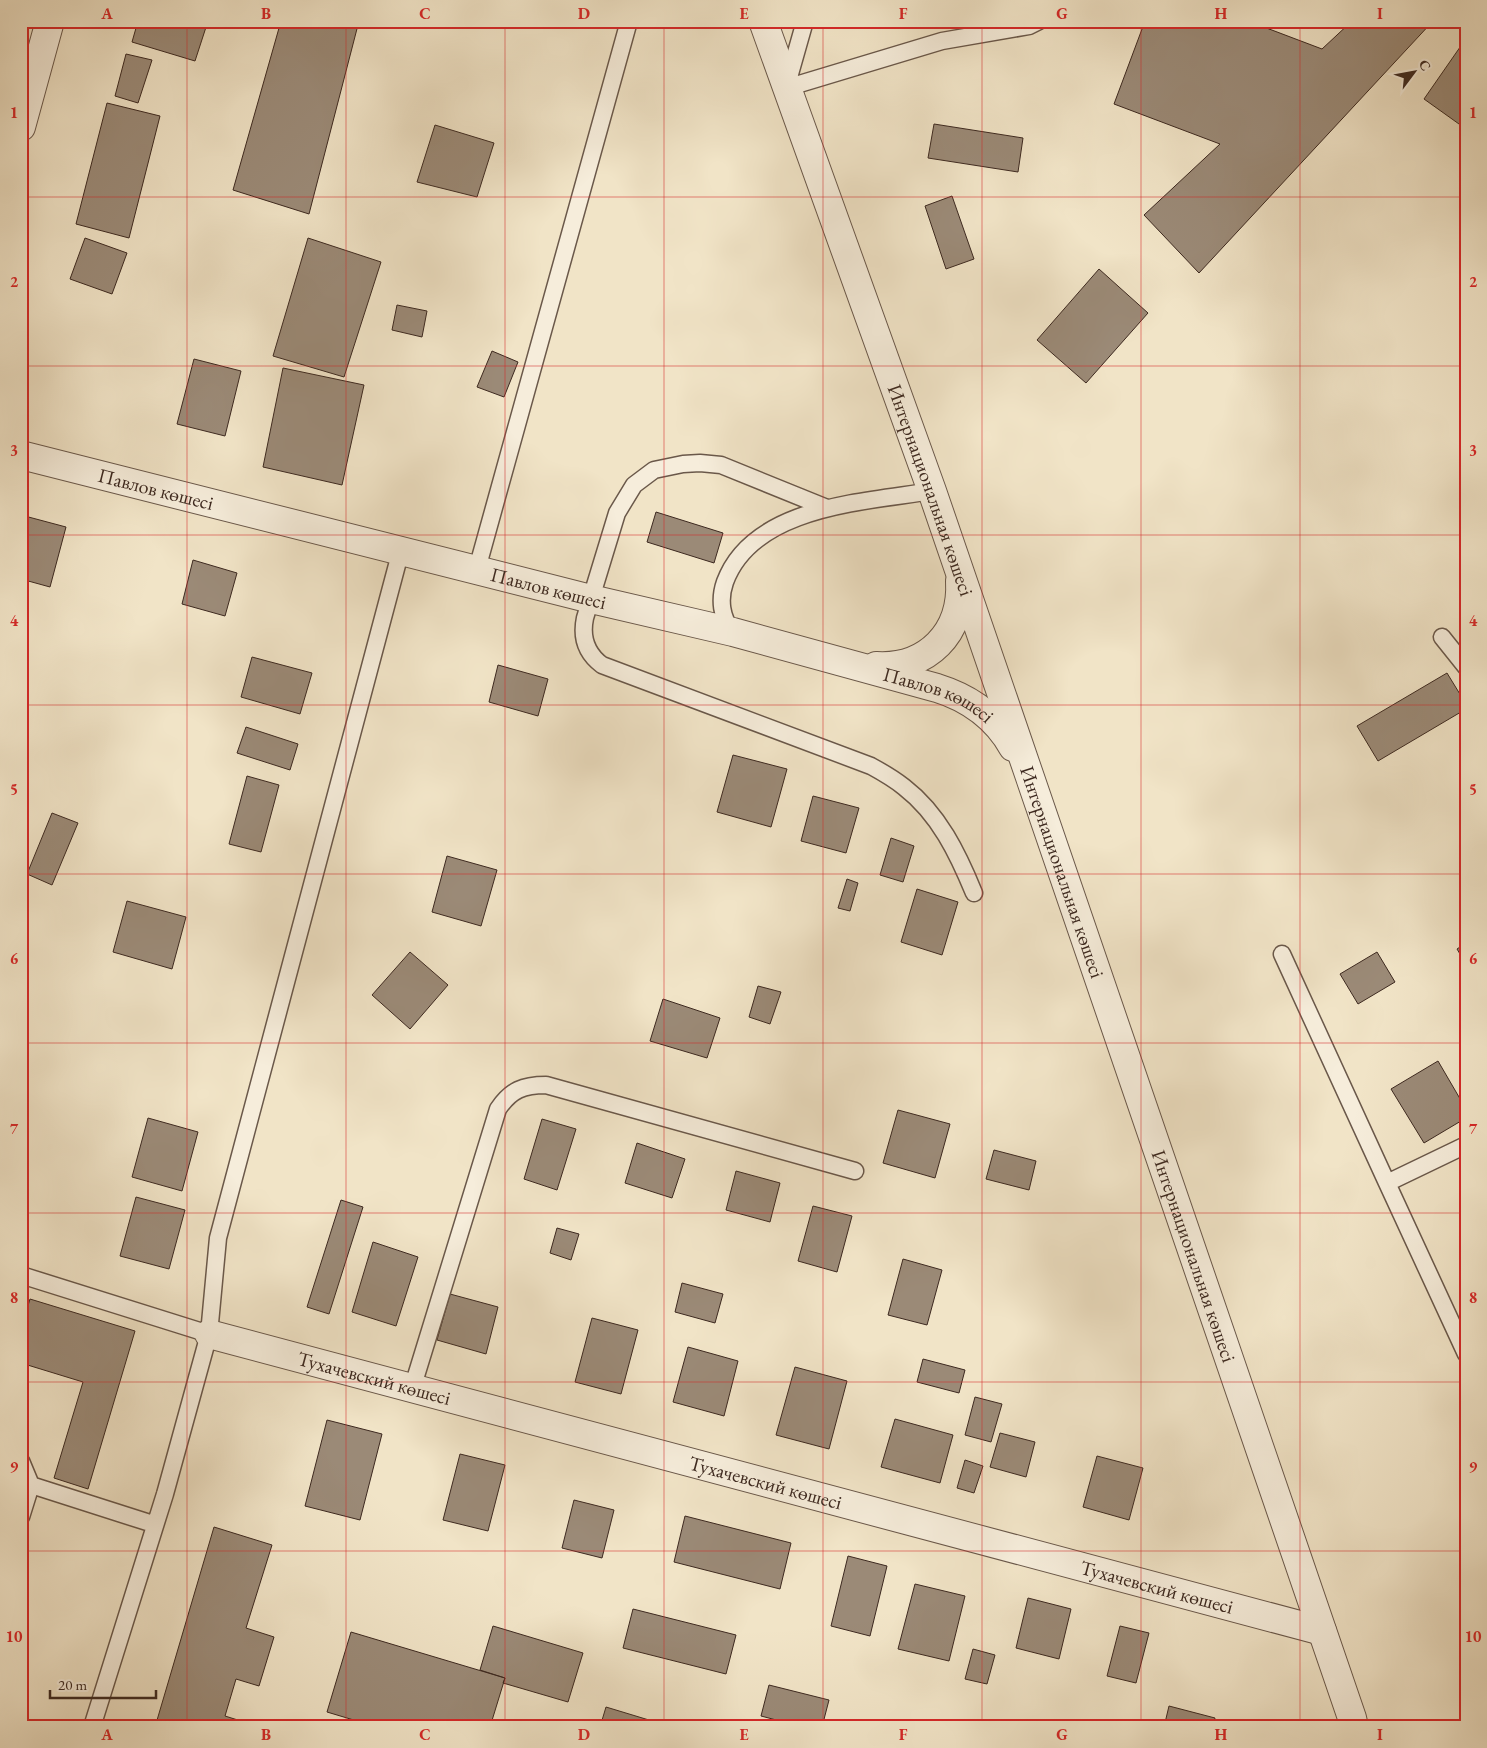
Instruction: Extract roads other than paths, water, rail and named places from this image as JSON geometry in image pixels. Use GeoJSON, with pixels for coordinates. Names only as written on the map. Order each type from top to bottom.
{"type":"FeatureCollection","features":[{"type":"Feature","properties":{"kind":"street"},"geometry":{"type":"LineString","coordinates":[[21,127],[50,21]]}},
{"type":"Feature","properties":{"kind":"street","name":"Интернациональная көшесі"},"geometry":{"type":"LineString","coordinates":[[763,21],[932,491],[1354,1727]]}},
{"type":"Feature","properties":{"kind":"street","name":"Павлов көшесі"},"geometry":{"type":"LineString","coordinates":[[21,455],[591,599],[733,632],[950,692],[974,704],[992,720],[1011,744],[1034,786]]}},
{"type":"Feature","properties":{"kind":"street"},"geometry":{"type":"LineString","coordinates":[[850,664],[902,665],[930,651],[952,627],[959,599],[960,575]]}},
{"type":"Feature","properties":{"kind":"street","name":"Тухачевский көшесі"},"geometry":{"type":"LineString","coordinates":[[209,1334],[1322,1631]]}},
{"type":"Feature","properties":{"kind":"lane"},"geometry":{"type":"LineString","coordinates":[[477,569],[629,21]]}},
{"type":"Feature","properties":{"kind":"lane"},"geometry":{"type":"LineString","coordinates":[[786,88],[805,21]]}},
{"type":"Feature","properties":{"kind":"lane"},"geometry":{"type":"LineString","coordinates":[[786,88],[942,41],[1029,26],[1039,21]]}},
{"type":"Feature","properties":{"kind":"lane"},"geometry":{"type":"LineString","coordinates":[[827,508],[720,465],[683,464],[654,470],[634,485],[616,513],[584,627],[586,646],[596,660],[602,664],[872,766],[888,776],[905,787],[934,818],[950,840],[974,893]]}},
{"type":"Feature","properties":{"kind":"lane"},"geometry":{"type":"LineString","coordinates":[[733,632],[724,618],[722,598],[728,575],[747,548],[760,538],[788,520],[827,508],[932,491]]}},
{"type":"Feature","properties":{"kind":"lane"},"geometry":{"type":"LineString","coordinates":[[91,1727],[165,1494],[209,1334],[218,1238],[401,550]]}},
{"type":"Feature","properties":{"kind":"lane"},"geometry":{"type":"LineString","coordinates":[[1442,637],[1466,667]]}},
{"type":"Feature","properties":{"kind":"lane"},"geometry":{"type":"LineString","coordinates":[[1282,954],[1466,1354]]}},
{"type":"Feature","properties":{"kind":"lane"},"geometry":{"type":"LineString","coordinates":[[412,1389],[498,1109],[505,1098],[518,1089],[532,1085],[546,1085],[855,1170]]}},
{"type":"Feature","properties":{"kind":"lane"},"geometry":{"type":"LineString","coordinates":[[1387,1183],[1466,1145]]}},
{"type":"Feature","properties":{"kind":"lane"},"geometry":{"type":"LineString","coordinates":[[21,1276],[209,1334]]}},
{"type":"Feature","properties":{"kind":"lane"},"geometry":{"type":"LineString","coordinates":[[91,1727],[150,1523],[209,1334]]}},
{"type":"Feature","properties":{"kind":"lane"},"geometry":{"type":"LineString","coordinates":[[21,1461],[31,1485],[21,1517]]}},
{"type":"Feature","properties":{"kind":"lane"},"geometry":{"type":"LineString","coordinates":[[31,1485],[150,1523]]}}]}
